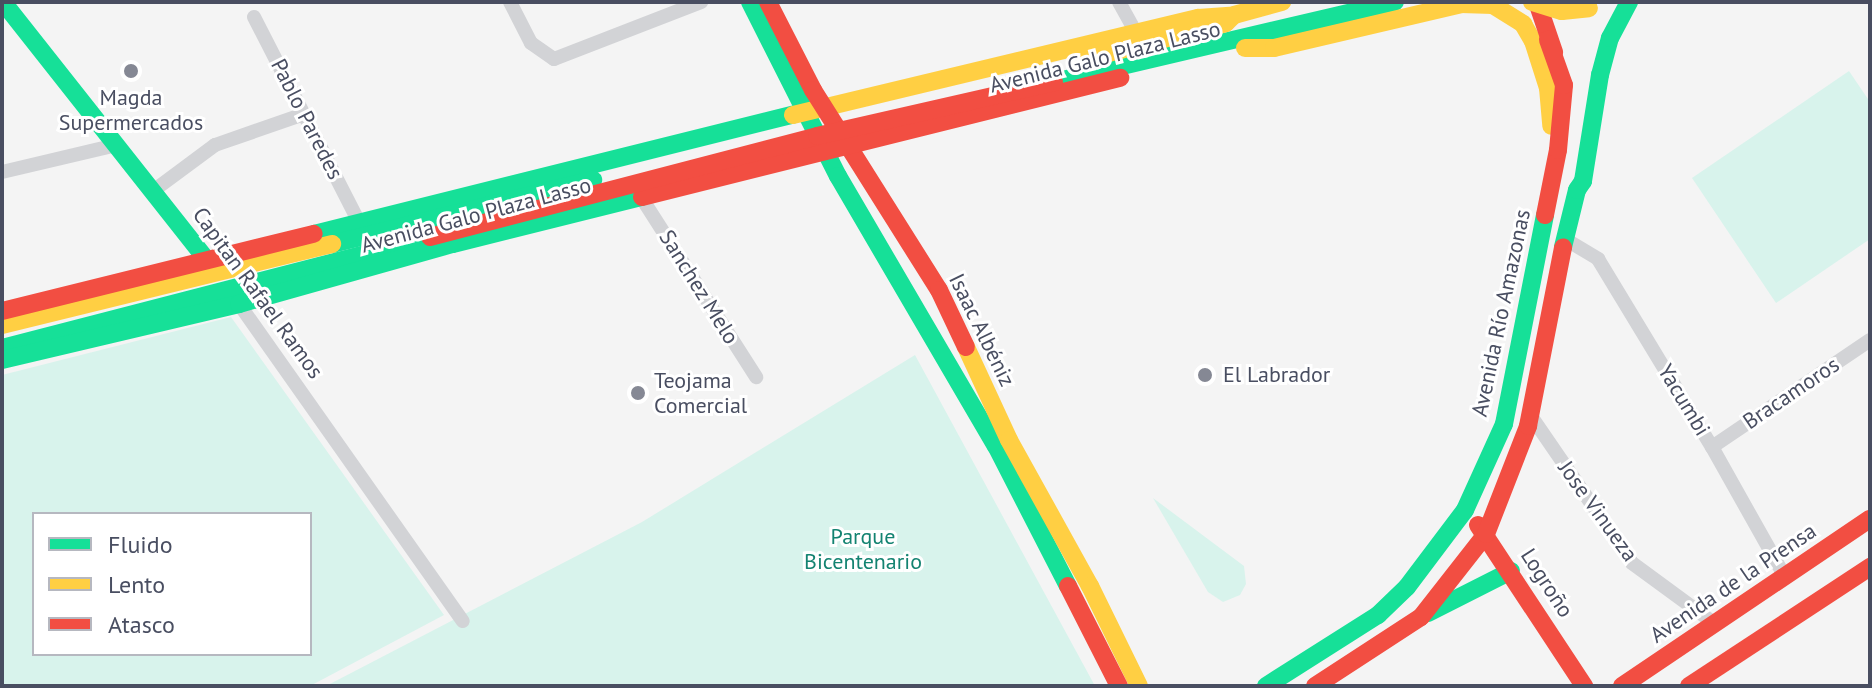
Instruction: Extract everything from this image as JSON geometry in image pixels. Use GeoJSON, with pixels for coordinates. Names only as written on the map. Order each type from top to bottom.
{"type":"FeatureCollection","features":[{"type":"Feature","properties":{"kind":"main road","name":"Isaac Albéniz"},"geometry":{"type":"LineString","coordinates":[[750,2],[814,131],[1090,586],[1139,686]]}},
{"type":"Feature","properties":{"kind":"main road","name":"Isaac Albéniz"},"geometry":{"type":"LineString","coordinates":[[768,2],[835,126],[939,290],[1002,443],[1119,686]]}},
{"type":"Feature","properties":{"kind":"main road"},"geometry":{"type":"LineString","coordinates":[[1198,18],[1256,2]]}},
{"type":"Feature","properties":{"kind":"main road"},"geometry":{"type":"LineString","coordinates":[[1234,15],[1282,2]]}},
{"type":"Feature","properties":{"kind":"main road"},"geometry":{"type":"LineString","coordinates":[[1319,22],[1395,2]]}},
{"type":"Feature","properties":{"kind":"main road"},"geometry":{"type":"LineString","coordinates":[[1532,2],[1562,11],[1581,10],[1601,2]]}},
{"type":"Feature","properties":{"kind":"main road","name":"Avenida Río Amazonas"},"geometry":{"type":"LineString","coordinates":[[1266,686],[1378,615],[1430,560],[1465,510],[1504,424],[1549,207],[1564,102],[1564,85],[1554,52],[1532,2]]}},
{"type":"Feature","properties":{"kind":"main road"},"geometry":{"type":"LineString","coordinates":[[1421,617],[1486,534],[1531,416],[1565,239],[1577,190],[1583,181],[1605,56],[1629,2]]}},
{"type":"Feature","properties":{"kind":"main road"},"geometry":{"type":"LineString","coordinates":[[1245,48],[1274,48],[1461,4],[1493,5],[1511,13],[1533,41],[1548,88],[1551,115],[1541,237]]}},
{"type":"Feature","properties":{"kind":"main road","name":"Capitan Rafael Ramos"},"geometry":{"type":"LineString","coordinates":[[5,12],[153,191],[234,297]]}},
{"type":"Feature","properties":{"kind":"main road","name":"Avenida Galo Plaza Lasso"},"geometry":{"type":"LineString","coordinates":[[835,126],[1136,33],[1198,18],[1234,15]]}},
{"type":"Feature","properties":{"kind":"main road","name":"Avenida Galo Plaza Lasso"},"geometry":{"type":"LineString","coordinates":[[2,325],[359,222],[814,131],[1226,23],[1234,15]]}},
{"type":"Feature","properties":{"kind":"main road","name":"Avenida Galo Plaza Lasso"},"geometry":{"type":"LineString","coordinates":[[835,126],[1245,48],[1308,31],[1319,22]]}},
{"type":"Feature","properties":{"kind":"main road","name":"Avenida Galo Plaza Lasso"},"geometry":{"type":"LineString","coordinates":[[2,311],[1319,22]]}},
{"type":"Feature","properties":{"kind":"main road","name":"Avenida Galo Plaza Lasso"},"geometry":{"type":"LineString","coordinates":[[2,348],[234,297],[641,197],[814,131]]}},
{"type":"Feature","properties":{"kind":"main road","name":"Avenida Galo Plaza Lasso"},"geometry":{"type":"LineString","coordinates":[[2,360],[814,131]]}},
{"type":"Feature","properties":{"kind":"main road","name":"Logroño"},"geometry":{"type":"LineString","coordinates":[[1465,510],[1486,534],[1584,686]]}},
{"type":"Feature","properties":{"kind":"main road","name":"Avenida de la Prensa"},"geometry":{"type":"LineString","coordinates":[[1622,686],[1870,519]]}},
{"type":"Feature","properties":{"kind":"main road"},"geometry":{"type":"LineString","coordinates":[[1689,686],[1870,567]]}},
{"type":"Feature","properties":{"kind":"main road"},"geometry":{"type":"LineString","coordinates":[[1315,686],[1421,617],[1511,571]]}},
{"type":"Feature","properties":{"kind":"street"},"geometry":{"type":"LineString","coordinates":[[510,2],[531,43],[554,59],[701,2]]}},
{"type":"Feature","properties":{"kind":"street"},"geometry":{"type":"LineString","coordinates":[[1119,2],[1136,33]]}},
{"type":"Feature","properties":{"kind":"street","name":"Pablo Paredes"},"geometry":{"type":"LineString","coordinates":[[254,17],[359,222]]}},
{"type":"Feature","properties":{"kind":"street"},"geometry":{"type":"LineString","coordinates":[[153,191],[215,145],[304,114]]}},
{"type":"Feature","properties":{"kind":"street"},"geometry":{"type":"LineString","coordinates":[[2,172],[116,145]]}},
{"type":"Feature","properties":{"kind":"street","name":"Sanchez Melo"},"geometry":{"type":"LineString","coordinates":[[641,197],[756,377]]}},
{"type":"Feature","properties":{"kind":"street","name":"Yacumbi"},"geometry":{"type":"LineString","coordinates":[[1565,239],[1598,259],[1712,447],[1785,577]]}},
{"type":"Feature","properties":{"kind":"street","name":"Capitan Rafael Ramos"},"geometry":{"type":"LineString","coordinates":[[234,297],[463,621]]}},
{"type":"Feature","properties":{"kind":"street","name":"Bracamoros"},"geometry":{"type":"LineString","coordinates":[[1712,447],[1870,340]]}},
{"type":"Feature","properties":{"kind":"street","name":"Jose Vinueza"},"geometry":{"type":"LineString","coordinates":[[1531,416],[1632,563],[1715,624]]}},
{"type":"Feature","properties":{"kind":"green space"},"geometry":{"type":"Polygon","coordinates":[[[1849,71],[1870,102],[1870,239],[1776,303],[1692,178],[1849,71]]]}},
{"type":"Feature","properties":{"kind":"green space"},"geometry":{"type":"Polygon","coordinates":[[[231,317],[444,615],[310,686],[2,686],[2,375],[231,317]]]}},
{"type":"Feature","properties":{"kind":"green space","name":"Parque Bicentenario"},"geometry":{"type":"Polygon","coordinates":[[[915,355],[1095,686],[326,686],[642,522],[915,355]]]}},
{"type":"Feature","properties":{"kind":"green space"},"geometry":{"type":"Polygon","coordinates":[[[1153,498],[1244,566],[1246,584],[1240,595],[1223,602],[1208,592],[1153,498]]]}},
{"type":"Feature","properties":{"kind":"traffic: fast"},"geometry":{"type":"LineString","coordinates":[[3,2],[213,268]]}},
{"type":"Feature","properties":{"kind":"traffic: fast"},"geometry":{"type":"LineString","coordinates":[[750,2],[838,176],[996,446],[1068,586]]}},
{"type":"Feature","properties":{"kind":"traffic: fast"},"geometry":{"type":"LineString","coordinates":[[1054,82],[1395,2]]}},
{"type":"Feature","properties":{"kind":"traffic: fast"},"geometry":{"type":"LineString","coordinates":[[1563,247],[1577,190],[1583,181],[1600,75],[1610,38],[1629,2]]}},
{"type":"Feature","properties":{"kind":"traffic: fast"},"geometry":{"type":"LineString","coordinates":[[314,234],[793,115]]}},
{"type":"Feature","properties":{"kind":"traffic: fast"},"geometry":{"type":"LineString","coordinates":[[332,244],[593,180]]}},
{"type":"Feature","properties":{"kind":"traffic: fast"},"geometry":{"type":"LineString","coordinates":[[2,360],[239,304],[453,244],[642,197]]}},
{"type":"Feature","properties":{"kind":"traffic: fast"},"geometry":{"type":"LineString","coordinates":[[1266,686],[1378,615],[1407,587],[1465,510],[1504,424],[1545,215]]}},
{"type":"Feature","properties":{"kind":"traffic: fast"},"geometry":{"type":"LineString","coordinates":[[2,348],[430,237]]}},
{"type":"Feature","properties":{"kind":"traffic: fast"},"geometry":{"type":"LineString","coordinates":[[1428,613],[1511,571]]}},
{"type":"Feature","properties":{"kind":"traffic: slow"},"geometry":{"type":"LineString","coordinates":[[1089,58],[1226,23],[1234,15],[1282,2]]}},
{"type":"Feature","properties":{"kind":"traffic: slow"},"geometry":{"type":"LineString","coordinates":[[1532,2],[1562,11],[1589,8]]}},
{"type":"Feature","properties":{"kind":"traffic: slow"},"geometry":{"type":"LineString","coordinates":[[1245,48],[1274,48],[1461,4],[1493,5],[1523,24],[1533,41],[1548,88],[1551,126]]}},
{"type":"Feature","properties":{"kind":"traffic: slow"},"geometry":{"type":"LineString","coordinates":[[793,115],[1198,18],[1230,16]]}},
{"type":"Feature","properties":{"kind":"traffic: slow"},"geometry":{"type":"LineString","coordinates":[[2,325],[332,244]]}},
{"type":"Feature","properties":{"kind":"traffic: slow"},"geometry":{"type":"LineString","coordinates":[[966,347],[1009,440],[1090,586],[1139,686]]}},
{"type":"Feature","properties":{"kind":"traffic: jam"},"geometry":{"type":"LineString","coordinates":[[768,2],[813,90],[939,290],[966,347]]}},
{"type":"Feature","properties":{"kind":"traffic: jam"},"geometry":{"type":"LineString","coordinates":[[1537,2],[1554,52]]}},
{"type":"Feature","properties":{"kind":"traffic: jam"},"geometry":{"type":"LineString","coordinates":[[1545,215],[1558,150],[1564,85],[1548,40]]}},
{"type":"Feature","properties":{"kind":"traffic: jam"},"geometry":{"type":"LineString","coordinates":[[642,197],[1120,78]]}},
{"type":"Feature","properties":{"kind":"traffic: jam"},"geometry":{"type":"LineString","coordinates":[[430,237],[817,136],[1054,82]]}},
{"type":"Feature","properties":{"kind":"traffic: jam"},"geometry":{"type":"LineString","coordinates":[[2,311],[314,234]]}},
{"type":"Feature","properties":{"kind":"traffic: jam"},"geometry":{"type":"LineString","coordinates":[[1315,686],[1421,617],[1486,534],[1528,426],[1563,247]]}},
{"type":"Feature","properties":{"kind":"traffic: jam"},"geometry":{"type":"LineString","coordinates":[[1622,686],[1870,519]]}},
{"type":"Feature","properties":{"kind":"traffic: jam"},"geometry":{"type":"LineString","coordinates":[[1478,525],[1584,686]]}},
{"type":"Feature","properties":{"kind":"traffic: jam"},"geometry":{"type":"LineString","coordinates":[[1689,686],[1870,567]]}},
{"type":"Feature","properties":{"kind":"traffic: jam"},"geometry":{"type":"LineString","coordinates":[[1068,586],[1119,686]]}},
{"type":"Feature","properties":{"kind":"place","name":"Magda Supermercados"},"geometry":{"type":"Point","coordinates":[131,71]}},
{"type":"Feature","properties":{"kind":"place","name":"El Labrador"},"geometry":{"type":"Point","coordinates":[1205,375]}},
{"type":"Feature","properties":{"kind":"place","name":"Teojama Comercial"},"geometry":{"type":"Point","coordinates":[638,393]}}]}
